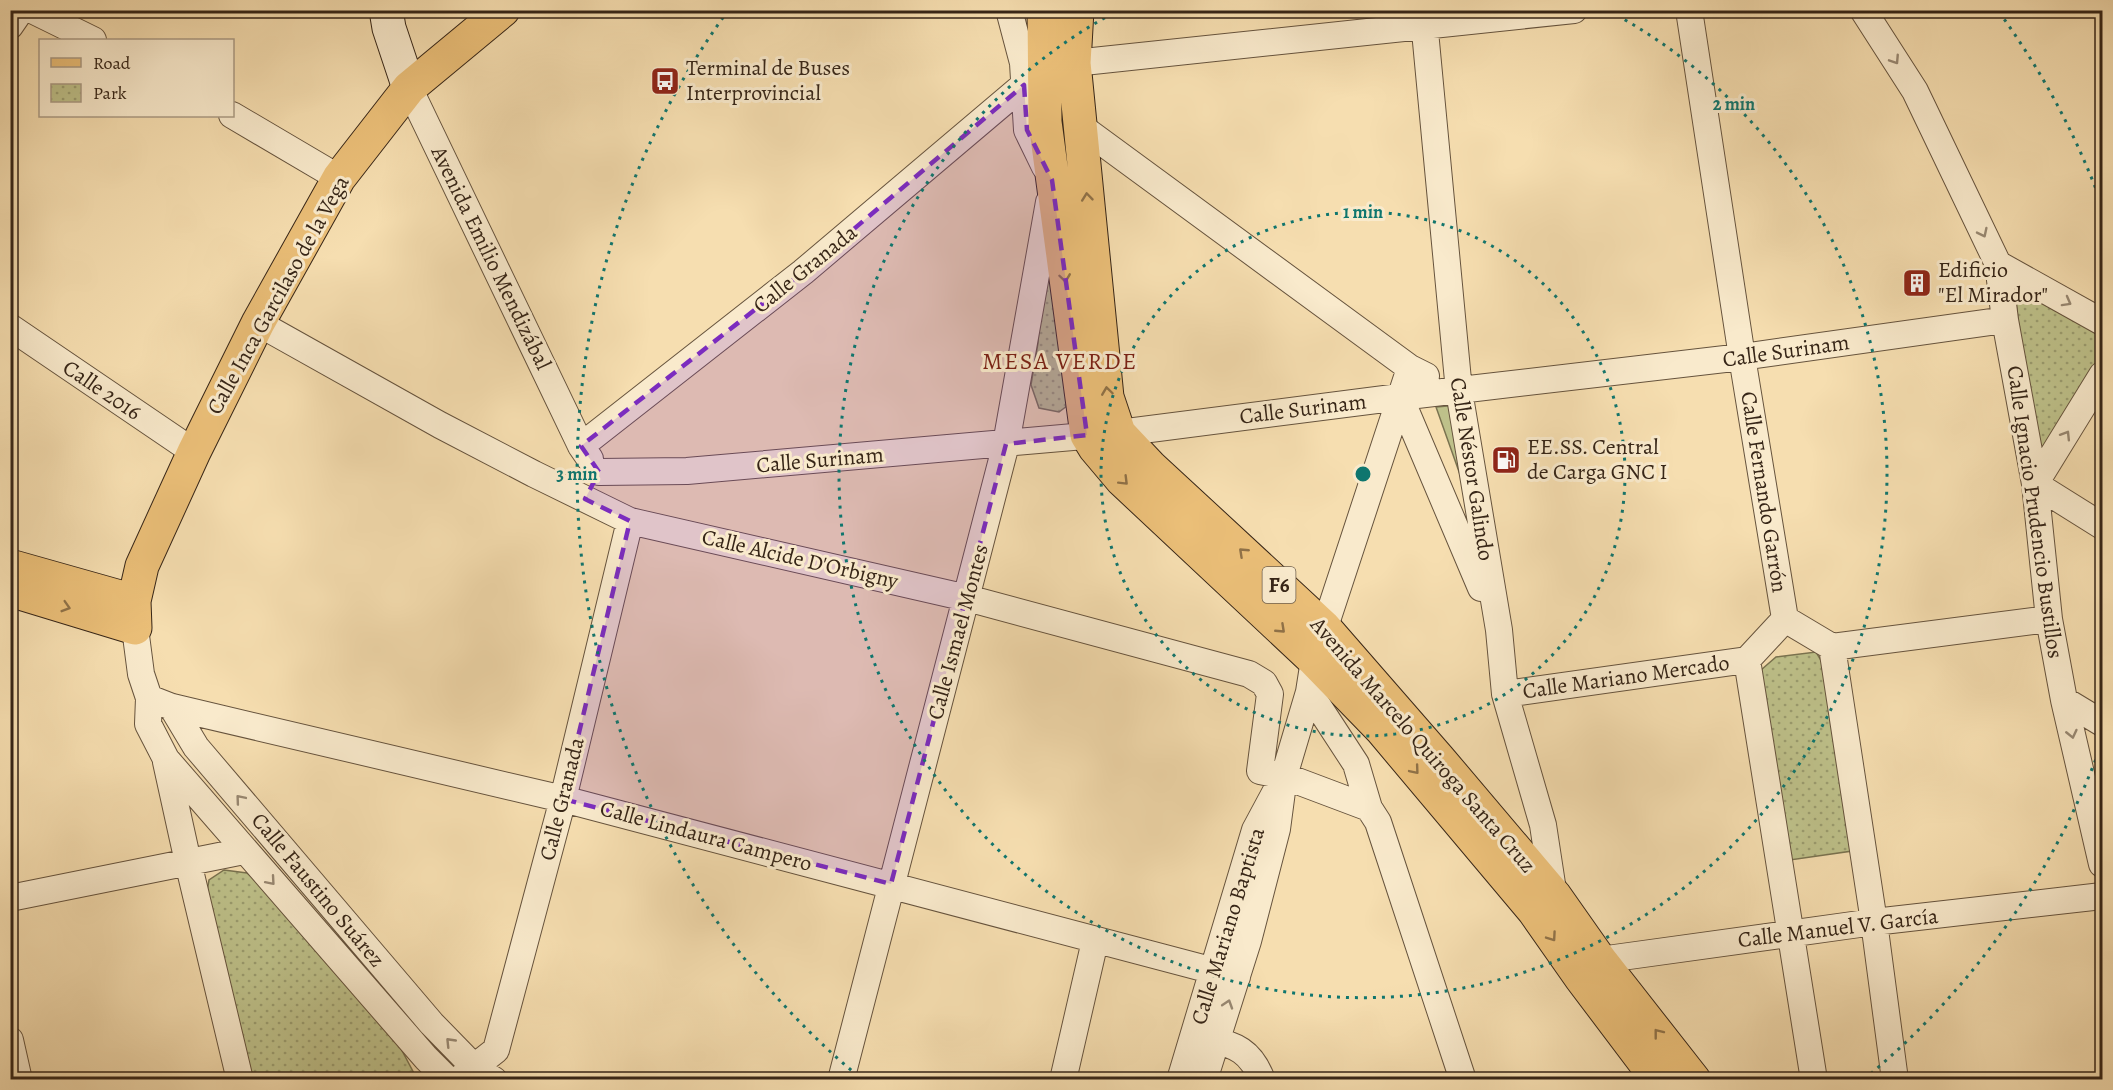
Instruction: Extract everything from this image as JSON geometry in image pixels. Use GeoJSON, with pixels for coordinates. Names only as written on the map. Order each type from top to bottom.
{"type":"FeatureCollection","features":[{"type":"Feature","properties":{"kind":"main road","name":"Avenida Emilio Mendizábal"},"geometry":{"type":"LineString","coordinates":[[386,10],[389,28],[409,88]]}},
{"type":"Feature","properties":{"kind":"main road","name":"Calle Inca Garcilaso de la Vega"},"geometry":{"type":"LineString","coordinates":[[134,615],[142,566],[194,452],[258,323],[339,178],[409,88],[503,10]]}},
{"type":"Feature","properties":{"kind":"main road","name":"Avenida Marcelo Quiroga Santa Cruz"},"geometry":{"type":"LineString","coordinates":[[1044,10],[1047,70],[1044,122],[1087,435],[1122,480],[1314,660],[1544,904]]}},
{"type":"Feature","properties":{"kind":"main road","name":"Avenida Marcelo Quiroga Santa Cruz"},"geometry":{"type":"LineString","coordinates":[[1047,70],[1077,10]]}},
{"type":"Feature","properties":{"kind":"main road","name":"Avenida Marcelo Quiroga Santa Cruz"},"geometry":{"type":"LineString","coordinates":[[1047,70],[1080,126],[1107,397],[1119,433],[1150,466],[1324,627],[1439,759],[1591,969],[1658,1080]]}},
{"type":"Feature","properties":{"kind":"main road"},"geometry":{"type":"LineString","coordinates":[[10,566],[134,615]]}},
{"type":"Feature","properties":{"kind":"main road"},"geometry":{"type":"LineString","coordinates":[[10,590],[134,615]]}},
{"type":"Feature","properties":{"kind":"main road","name":"Avenida Marcelo Quiroga Santa Cruz"},"geometry":{"type":"LineString","coordinates":[[1591,969],[1694,1080]]}},
{"type":"Feature","properties":{"kind":"street"},"geometry":{"type":"LineString","coordinates":[[10,26],[21,10]]}},
{"type":"Feature","properties":{"kind":"street"},"geometry":{"type":"LineString","coordinates":[[32,10],[91,39]]}},
{"type":"Feature","properties":{"kind":"street"},"geometry":{"type":"LineString","coordinates":[[1010,10],[1023,63],[1047,70],[1424,19],[1574,10]]}},
{"type":"Feature","properties":{"kind":"street","name":"Calle Fernando Garrón"},"geometry":{"type":"LineString","coordinates":[[1689,10],[1785,618],[1832,647]]}},
{"type":"Feature","properties":{"kind":"street","name":"Calle Ignacio Prudencio Bustillos"},"geometry":{"type":"LineString","coordinates":[[1863,10],[1915,91],[1998,264],[2005,320],[2035,484],[2049,619],[2064,699],[2103,864]]}},
{"type":"Feature","properties":{"kind":"street","name":"Calle Néstor Galindo"},"geometry":{"type":"LineString","coordinates":[[1424,19],[1458,391],[1499,630],[1505,693],[1543,825],[1544,904]]}},
{"type":"Feature","properties":{"kind":"street","name":"Calle Granada"},"geometry":{"type":"LineString","coordinates":[[581,446],[803,272],[1047,70]]}},
{"type":"Feature","properties":{"kind":"street","name":"Avenida Emilio Mendizábal"},"geometry":{"type":"LineString","coordinates":[[409,88],[581,446],[599,472]]}},
{"type":"Feature","properties":{"kind":"street"},"geometry":{"type":"LineString","coordinates":[[234,116],[339,178]]}},
{"type":"Feature","properties":{"kind":"street"},"geometry":{"type":"LineString","coordinates":[[1080,126],[1410,368],[1458,391]]}},
{"type":"Feature","properties":{"kind":"street","name":"Calle Ismael Montes"},"geometry":{"type":"LineString","coordinates":[[842,1080],[1006,444],[1052,180]]}},
{"type":"Feature","properties":{"kind":"street"},"geometry":{"type":"LineString","coordinates":[[1998,264],[2103,322]]}},
{"type":"Feature","properties":{"kind":"street","name":"Calle Surinam"},"geometry":{"type":"LineString","coordinates":[[599,472],[687,471],[1119,433],[1742,357],[2005,320]]}},
{"type":"Feature","properties":{"kind":"street","name":"Calle Alcide D'Orbigny"},"geometry":{"type":"LineString","coordinates":[[258,323],[441,425],[630,521],[967,598],[1249,674],[1264,683],[1270,694],[1260,771],[1284,776]]}},
{"type":"Feature","properties":{"kind":"street","name":"Calle 2016"},"geometry":{"type":"LineString","coordinates":[[10,327],[194,452]]}},
{"type":"Feature","properties":{"kind":"street","name":"Calle Mariano Baptista"},"geometry":{"type":"LineString","coordinates":[[1180,1080],[1205,1038],[1225,973],[1248,941],[1277,829],[1284,776],[1309,692],[1314,660],[1410,368]]}},
{"type":"Feature","properties":{"kind":"street"},"geometry":{"type":"LineString","coordinates":[[2103,375],[2035,484],[2103,526]]}},
{"type":"Feature","properties":{"kind":"street"},"geometry":{"type":"LineString","coordinates":[[1400,397],[1499,630]]}},
{"type":"Feature","properties":{"kind":"street"},"geometry":{"type":"LineString","coordinates":[[585,499],[599,472]]}},
{"type":"Feature","properties":{"kind":"street","name":"Calle Granada"},"geometry":{"type":"LineString","coordinates":[[476,1076],[496,1050],[563,799],[630,521]]}},
{"type":"Feature","properties":{"kind":"street","name":"Calle Faustino Suárez"},"geometry":{"type":"LineString","coordinates":[[134,615],[141,674],[160,702],[476,1076]]}},
{"type":"Feature","properties":{"kind":"street","name":"Calle Fernando Garrón"},"geometry":{"type":"LineString","coordinates":[[1747,660],[1785,618]]}},
{"type":"Feature","properties":{"kind":"street"},"geometry":{"type":"LineString","coordinates":[[1895,1080],[1874,922],[1832,647],[2049,619]]}},
{"type":"Feature","properties":{"kind":"street"},"geometry":{"type":"LineString","coordinates":[[1747,660],[1814,1080]]}},
{"type":"Feature","properties":{"kind":"street","name":"Calle Mariano Mercado"},"geometry":{"type":"LineString","coordinates":[[1505,693],[1747,660]]}},
{"type":"Feature","properties":{"kind":"street"},"geometry":{"type":"LineString","coordinates":[[1309,692],[1356,764],[1369,808],[1378,822],[1463,1080]]}},
{"type":"Feature","properties":{"kind":"street"},"geometry":{"type":"LineString","coordinates":[[2064,699],[2103,723]]}},
{"type":"Feature","properties":{"kind":"street","name":"Calle Faustino Suárez"},"geometry":{"type":"LineString","coordinates":[[160,702],[148,724],[166,759],[244,851],[447,1080]]}},
{"type":"Feature","properties":{"kind":"street","name":"Calle Lindaura Campero"},"geometry":{"type":"LineString","coordinates":[[160,702],[563,799],[1225,973]]}},
{"type":"Feature","properties":{"kind":"street"},"geometry":{"type":"LineString","coordinates":[[166,759],[240,1080]]}},
{"type":"Feature","properties":{"kind":"street"},"geometry":{"type":"LineString","coordinates":[[1284,776],[1369,808]]}},
{"type":"Feature","properties":{"kind":"street"},"geometry":{"type":"LineString","coordinates":[[10,898],[244,851]]}},
{"type":"Feature","properties":{"kind":"street","name":"Calle Manuel V. García"},"geometry":{"type":"LineString","coordinates":[[1591,969],[1791,933],[2103,896]]}},
{"type":"Feature","properties":{"kind":"street"},"geometry":{"type":"LineString","coordinates":[[1063,1080],[1095,940]]}},
{"type":"Feature","properties":{"kind":"street"},"geometry":{"type":"LineString","coordinates":[[1205,1038],[1233,1046],[1247,1054],[1258,1069],[1262,1080]]}},
{"type":"Feature","properties":{"kind":"street","name":"Calle Mariano Baptista"},"geometry":{"type":"LineString","coordinates":[[1204,1080],[1205,1038]]}},
{"type":"Feature","properties":{"kind":"street"},"geometry":{"type":"LineString","coordinates":[[10,1040],[19,1080]]}},
{"type":"Feature","properties":{"kind":"highlighted area"},"geometry":{"type":"Polygon","coordinates":[[[1024,85],[1027,130],[1052,180],[1087,435],[1006,444],[891,884],[563,799],[630,521],[585,499],[599,472],[581,446],[803,272],[1024,85]]]}},
{"type":"Feature","properties":{"kind":"green space"},"geometry":{"type":"Polygon","coordinates":[[[1045,238],[1071,403],[1059,412],[1039,408],[1031,385],[1038,343],[1045,238]]]}},
{"type":"Feature","properties":{"kind":"green space"},"geometry":{"type":"Polygon","coordinates":[[[2027,289],[2102,330],[2102,355],[2044,453],[2033,450],[2015,293],[2027,289]]]}},
{"type":"Feature","properties":{"kind":"green space"},"geometry":{"type":"Polygon","coordinates":[[[1459,405],[1468,497],[1436,407],[1459,405]]]}},
{"type":"Feature","properties":{"kind":"green space"},"geometry":{"type":"Polygon","coordinates":[[[1816,652],[1822,662],[1852,851],[1790,860],[1761,670],[1776,657],[1816,652]]]}},
{"type":"Feature","properties":{"kind":"green space"},"geometry":{"type":"Polygon","coordinates":[[[224,870],[247,873],[261,885],[399,1045],[417,1079],[250,1079],[206,897],[209,880],[224,870]]]}},
{"type":"Feature","properties":{"kind":"place","name":"Terminal de Buses Interprovincial"},"geometry":{"type":"Point","coordinates":[665,81]}},
{"type":"Feature","properties":{"kind":"place","name":"Edificio \"El Mirador\""},"geometry":{"type":"Point","coordinates":[1917,283]}},
{"type":"Feature","properties":{"kind":"place","name":"EE.SS. Central de Carga GNC I"},"geometry":{"type":"Point","coordinates":[1506,460]}},
{"type":"Feature","properties":{"kind":"district","name":"MESA VERDE"},"geometry":{"type":"Point","coordinates":[1060,361]}}]}
